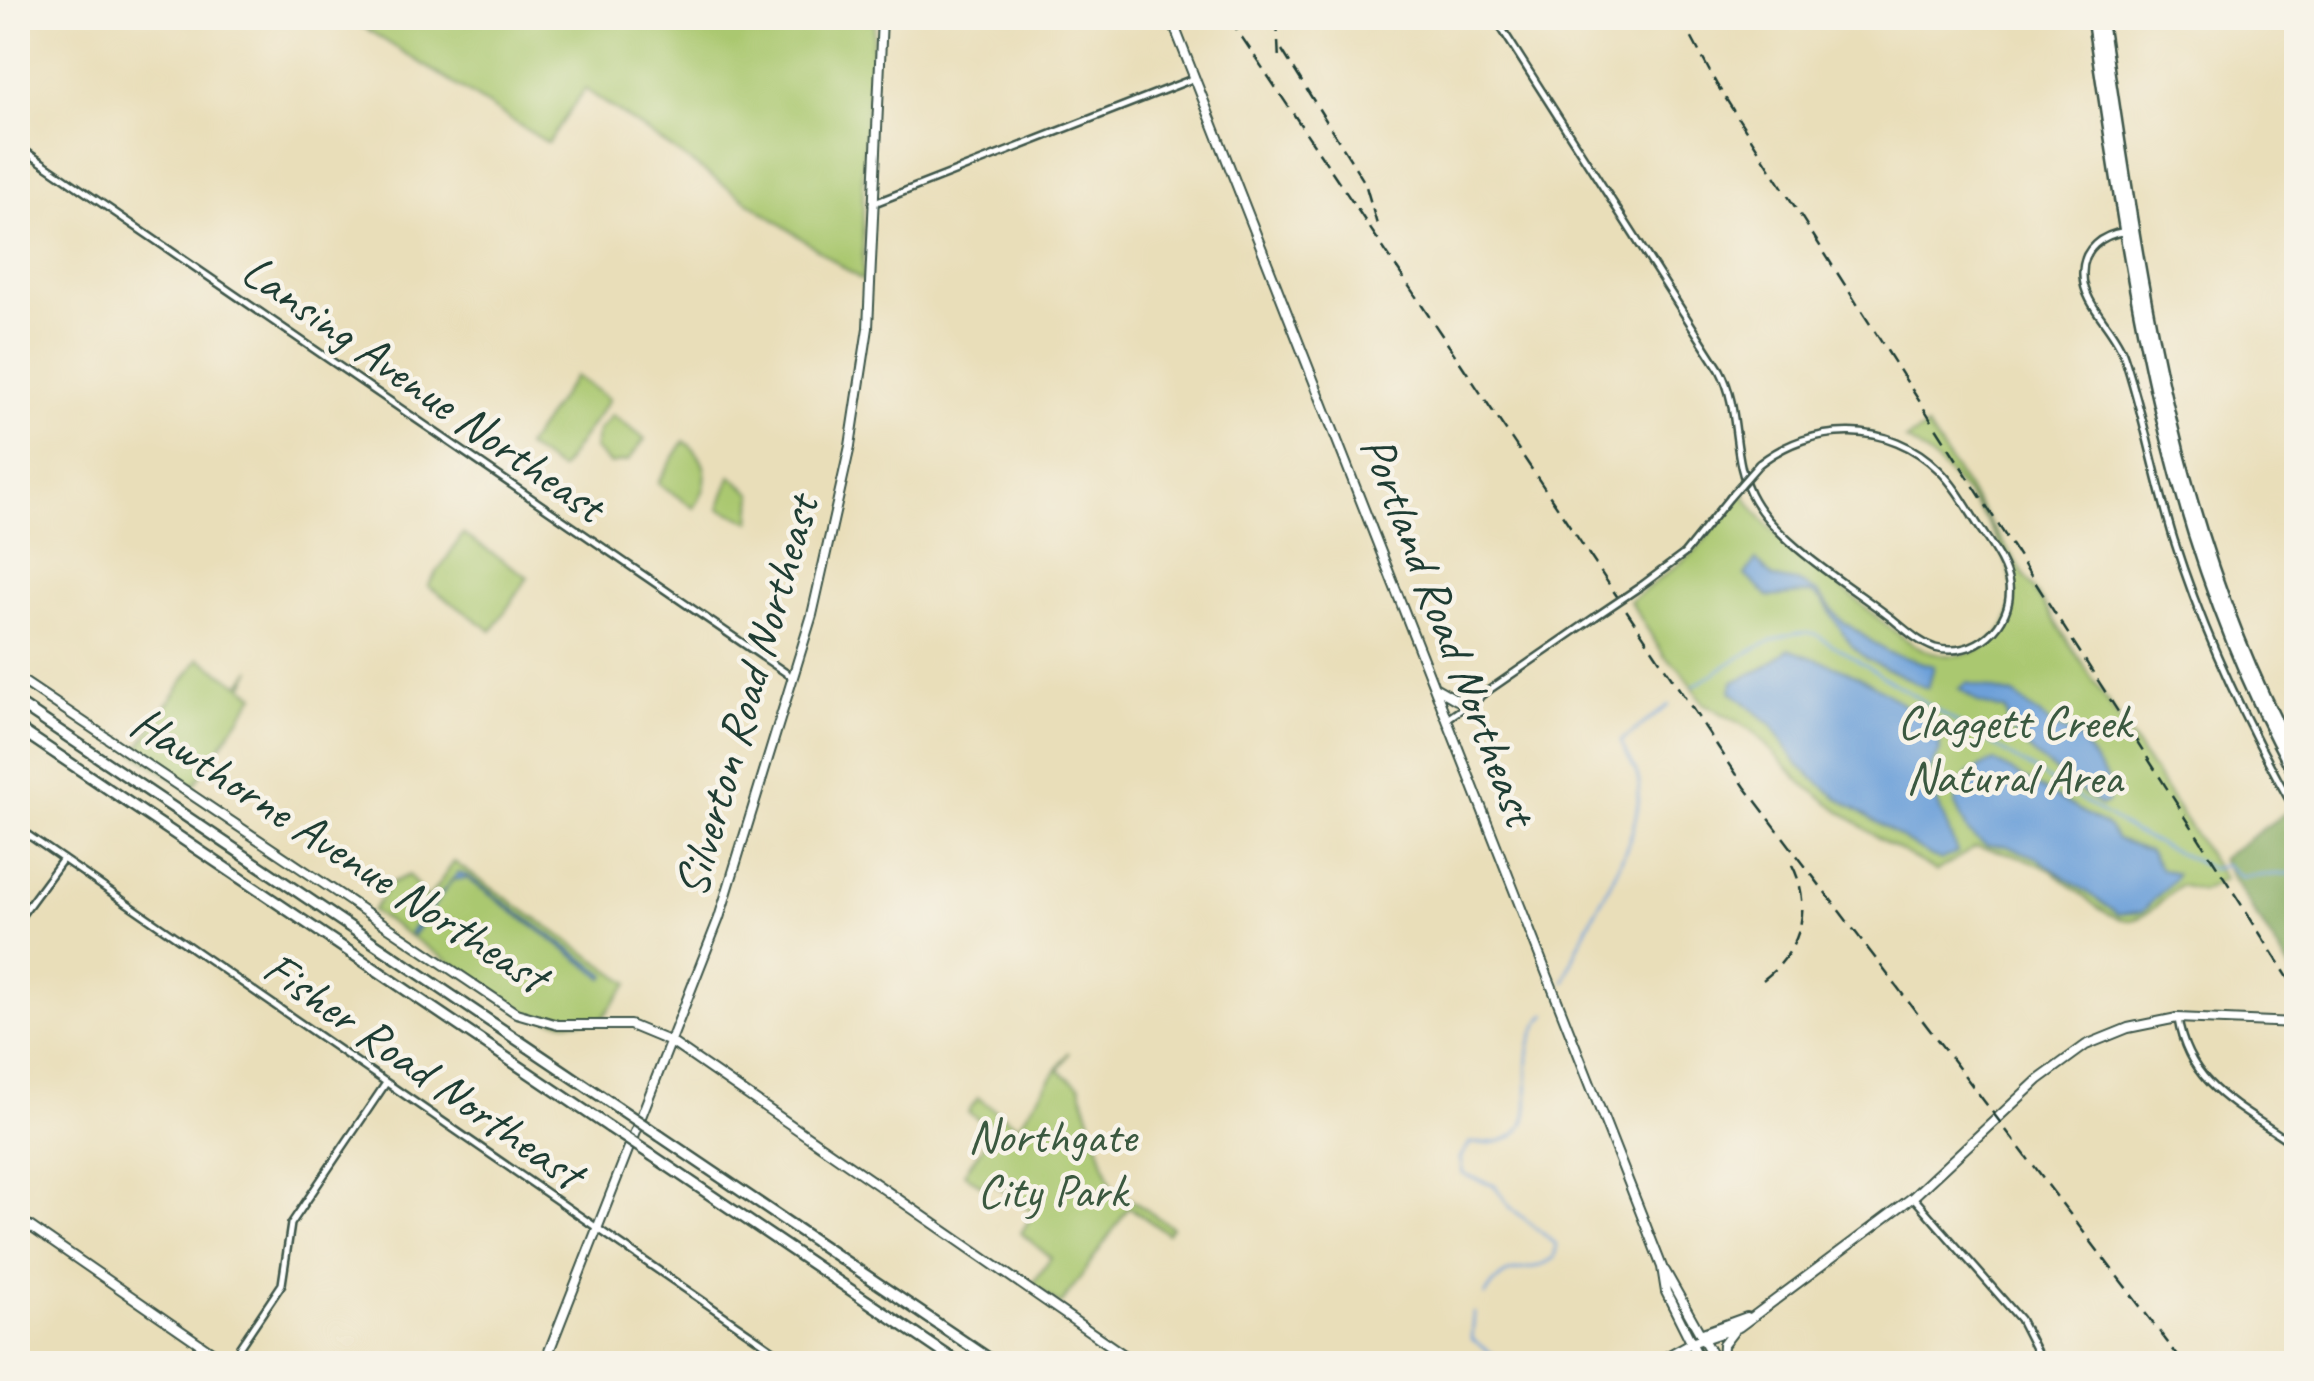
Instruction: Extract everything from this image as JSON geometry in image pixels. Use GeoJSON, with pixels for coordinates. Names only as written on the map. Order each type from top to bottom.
{"type":"FeatureCollection","features":[{"type":"Feature","properties":{"kind":"highway"},"geometry":{"type":"LineString","coordinates":[[2092,18],[2157,411],[2188,524],[2231,642],[2296,777]]}},
{"type":"Feature","properties":{"kind":"highway"},"geometry":{"type":"LineString","coordinates":[[2101,18],[2129,231],[2156,368],[2193,514],[2234,626],[2296,759]]}},
{"type":"Feature","properties":{"kind":"highway"},"geometry":{"type":"LineString","coordinates":[[18,702],[997,1364]]}},
{"type":"Feature","properties":{"kind":"highway"},"geometry":{"type":"LineString","coordinates":[[18,728],[960,1364]]}},
{"type":"Feature","properties":{"kind":"main road","name":"Silverton Road Northeast"},"geometry":{"type":"LineString","coordinates":[[544,1364],[719,918],[794,678],[857,405],[870,298],[871,204],[882,18]]}},
{"type":"Feature","properties":{"kind":"main road","name":"Portland Road Northeast"},"geometry":{"type":"LineString","coordinates":[[1171,18],[1662,1268],[1719,1364]]}},
{"type":"Feature","properties":{"kind":"main road","name":"Hawthorne Avenue Northeast"},"geometry":{"type":"LineString","coordinates":[[18,678],[516,1013],[558,1025],[630,1025],[671,1042],[1136,1364]]}},
{"type":"Feature","properties":{"kind":"main road"},"geometry":{"type":"LineString","coordinates":[[1434,686],[1457,700],[1478,698]]}},
{"type":"Feature","properties":{"kind":"main road"},"geometry":{"type":"LineString","coordinates":[[1719,1364],[1723,1345],[1734,1329],[1913,1197],[2067,1057],[2128,1028],[2177,1018],[2296,1023]]}},
{"type":"Feature","properties":{"kind":"main road"},"geometry":{"type":"LineString","coordinates":[[18,1218],[229,1364]]}},
{"type":"Feature","properties":{"kind":"main road","name":"Portland Road Northeast"},"geometry":{"type":"LineString","coordinates":[[1662,1268],[1666,1292],[1702,1364]]}},
{"type":"Feature","properties":{"kind":"main road"},"geometry":{"type":"LineString","coordinates":[[1653,1364],[1747,1318]]}},
{"type":"Feature","properties":{"kind":"main road"},"geometry":{"type":"LineString","coordinates":[[1703,1337],[1734,1329]]}},
{"type":"Feature","properties":{"kind":"street"},"geometry":{"type":"LineString","coordinates":[[1447,719],[1684,554],[1730,497],[1759,464],[1790,444],[1828,433],[1864,433],[1913,450],[1950,482],[2006,571],[2008,602],[1998,628],[1980,642],[1956,650],[1932,646],[1914,636],[1769,521],[1748,490],[1738,436],[1733,396],[1720,370],[1495,18]]}},
{"type":"Feature","properties":{"kind":"street"},"geometry":{"type":"LineString","coordinates":[[871,204],[1195,78]]}},
{"type":"Feature","properties":{"kind":"street","name":"Lansing Avenue Northeast"},"geometry":{"type":"LineString","coordinates":[[18,146],[794,678]]}},
{"type":"Feature","properties":{"kind":"street"},"geometry":{"type":"LineString","coordinates":[[2129,231],[2102,238],[2090,249],[2084,265],[2084,289],[2119,342],[2161,497],[2203,620],[2246,719],[2296,812]]}},
{"type":"Feature","properties":{"kind":"street","name":"Fisher Road Northeast"},"geometry":{"type":"LineString","coordinates":[[18,828],[794,1364]]}},
{"type":"Feature","properties":{"kind":"street"},"geometry":{"type":"LineString","coordinates":[[18,920],[62,859]]}},
{"type":"Feature","properties":{"kind":"street"},"geometry":{"type":"LineString","coordinates":[[2177,1018],[2186,1051],[2208,1085],[2237,1110],[2296,1146]]}},
{"type":"Feature","properties":{"kind":"street"},"geometry":{"type":"LineString","coordinates":[[229,1364],[282,1284],[291,1224],[386,1083]]}},
{"type":"Feature","properties":{"kind":"street"},"geometry":{"type":"LineString","coordinates":[[1913,1197],[2020,1320],[2043,1364]]}},
{"type":"Feature","properties":{"kind":"green space"},"geometry":{"type":"Polygon","coordinates":[[[349,18],[875,18],[863,158],[863,281],[585,89],[548,143],[349,18]]]}},
{"type":"Feature","properties":{"kind":"green space"},"geometry":{"type":"Polygon","coordinates":[[[575,376],[609,399],[560,470],[526,447],[575,376]]]}},
{"type":"Feature","properties":{"kind":"green space"},"geometry":{"type":"Polygon","coordinates":[[[612,415],[645,439],[628,461],[610,464],[594,449],[598,431],[612,415]]]}},
{"type":"Feature","properties":{"kind":"green space","name":"Claggett Creek Natural Area"},"geometry":{"type":"Polygon","coordinates":[[[1927,427],[2224,879],[2202,891],[2180,885],[2149,912],[2129,920],[2097,907],[2050,870],[2005,852],[1976,847],[1936,871],[1878,838],[1802,783],[1752,730],[1703,703],[1682,671],[1664,656],[1630,601],[1696,551],[1743,492],[1764,521],[1790,546],[1904,638],[1932,653],[1947,655],[1984,647],[2006,625],[2013,598],[2008,567],[1995,536],[1975,505],[1928,455],[1906,440],[1927,427]]]}},
{"type":"Feature","properties":{"kind":"green space"},"geometry":{"type":"Polygon","coordinates":[[[684,441],[699,456],[705,472],[704,490],[694,508],[658,483],[684,441]]]}},
{"type":"Feature","properties":{"kind":"green space"},"geometry":{"type":"Polygon","coordinates":[[[731,476],[753,494],[751,522],[719,508],[731,476]]]}},
{"type":"Feature","properties":{"kind":"green space"},"geometry":{"type":"Polygon","coordinates":[[[463,534],[528,577],[492,631],[428,586],[463,534]]]}},
{"type":"Feature","properties":{"kind":"green space"},"geometry":{"type":"Polygon","coordinates":[[[199,658],[240,685],[252,669],[243,687],[255,695],[191,790],[135,753],[199,658]]]}},
{"type":"Feature","properties":{"kind":"green space"},"geometry":{"type":"Polygon","coordinates":[[[2289,810],[2296,821],[2296,979],[2221,859],[2289,810]]]}},
{"type":"Feature","properties":{"kind":"green space"},"geometry":{"type":"Polygon","coordinates":[[[454,862],[629,983],[601,1020],[566,1022],[533,1017],[372,911],[391,883],[409,875],[427,900],[454,862]]]}},
{"type":"Feature","properties":{"kind":"green space","name":"Northgate City Park"},"geometry":{"type":"Polygon","coordinates":[[[1069,1052],[1059,1071],[1080,1086],[1112,1187],[1172,1227],[1167,1233],[1129,1207],[1061,1305],[1032,1285],[1051,1258],[1021,1233],[1034,1212],[987,1179],[982,1186],[964,1173],[994,1130],[968,1112],[978,1098],[1018,1126],[1069,1052]]]}},
{"type":"Feature","properties":{"kind":"water"},"geometry":{"type":"Polygon","coordinates":[[[1756,560],[1773,578],[1797,582],[1817,592],[1841,620],[1887,652],[1934,666],[1928,689],[1867,659],[1852,646],[1823,601],[1812,593],[1768,597],[1745,575],[1756,560]]]}},
{"type":"Feature","properties":{"kind":"water"},"geometry":{"type":"Polygon","coordinates":[[[1789,649],[1864,679],[1938,730],[1940,751],[1927,776],[1957,852],[1940,860],[1932,857],[1835,796],[1799,766],[1772,725],[1731,691],[1733,682],[1764,668],[1789,649]]]}},
{"type":"Feature","properties":{"kind":"water"},"geometry":{"type":"Polygon","coordinates":[[[1967,683],[2014,695],[2053,726],[2078,737],[2111,785],[2107,803],[2101,806],[2037,757],[2009,728],[2006,711],[1979,703],[1959,689],[1967,683]]]}},
{"type":"Feature","properties":{"kind":"water"},"geometry":{"type":"Polygon","coordinates":[[[1994,761],[2108,827],[2117,839],[2149,851],[2161,869],[2176,874],[2175,878],[2142,912],[2118,914],[2036,857],[2007,846],[1986,845],[1968,832],[1955,804],[1957,792],[1969,773],[1994,761]]]}},
{"type":"Feature","properties":{"kind":"water"},"geometry":{"type":"Polygon","coordinates":[[[458,873],[467,876],[606,975],[604,978],[467,878],[452,880],[458,873]]]}},
{"type":"Feature","properties":{"kind":"water"},"geometry":{"type":"Polygon","coordinates":[[[450,883],[413,935],[410,932],[450,883]]]}},
{"type":"Feature","properties":{"kind":"waterway"},"geometry":{"type":"LineString","coordinates":[[1694,686],[1770,642],[1802,633],[1815,634],[2133,832],[2212,869],[2226,865],[2241,877],[2296,873]]}},
{"type":"Feature","properties":{"kind":"waterway"},"geometry":{"type":"LineString","coordinates":[[1565,982],[1631,836],[1639,784],[1621,741],[1669,705]]}},
{"type":"Feature","properties":{"kind":"waterway"},"geometry":{"type":"LineString","coordinates":[[1485,1296],[1501,1277],[1554,1258],[1557,1245],[1510,1207],[1495,1186],[1463,1174],[1460,1158],[1470,1143],[1500,1141],[1518,1132],[1526,1118],[1528,1056],[1533,1034],[1547,1014]]}},
{"type":"Feature","properties":{"kind":"waterway"},"geometry":{"type":"LineString","coordinates":[[1474,1313],[1472,1339],[1507,1364]]}},
{"type":"Feature","properties":{"kind":"railway"},"geometry":{"type":"LineString","coordinates":[[1229,18],[1745,787],[2184,1364]]}},
{"type":"Feature","properties":{"kind":"railway"},"geometry":{"type":"LineString","coordinates":[[1277,18],[1279,62]]}},
{"type":"Feature","properties":{"kind":"railway"},"geometry":{"type":"LineString","coordinates":[[1681,18],[1717,85],[2296,990]]}},
{"type":"Feature","properties":{"kind":"railway"},"geometry":{"type":"LineString","coordinates":[[1282,50],[1365,183],[1378,228]]}},
{"type":"Feature","properties":{"kind":"railway"},"geometry":{"type":"LineString","coordinates":[[1763,980],[1787,955],[1800,926],[1801,894],[1790,861]]}}]}
